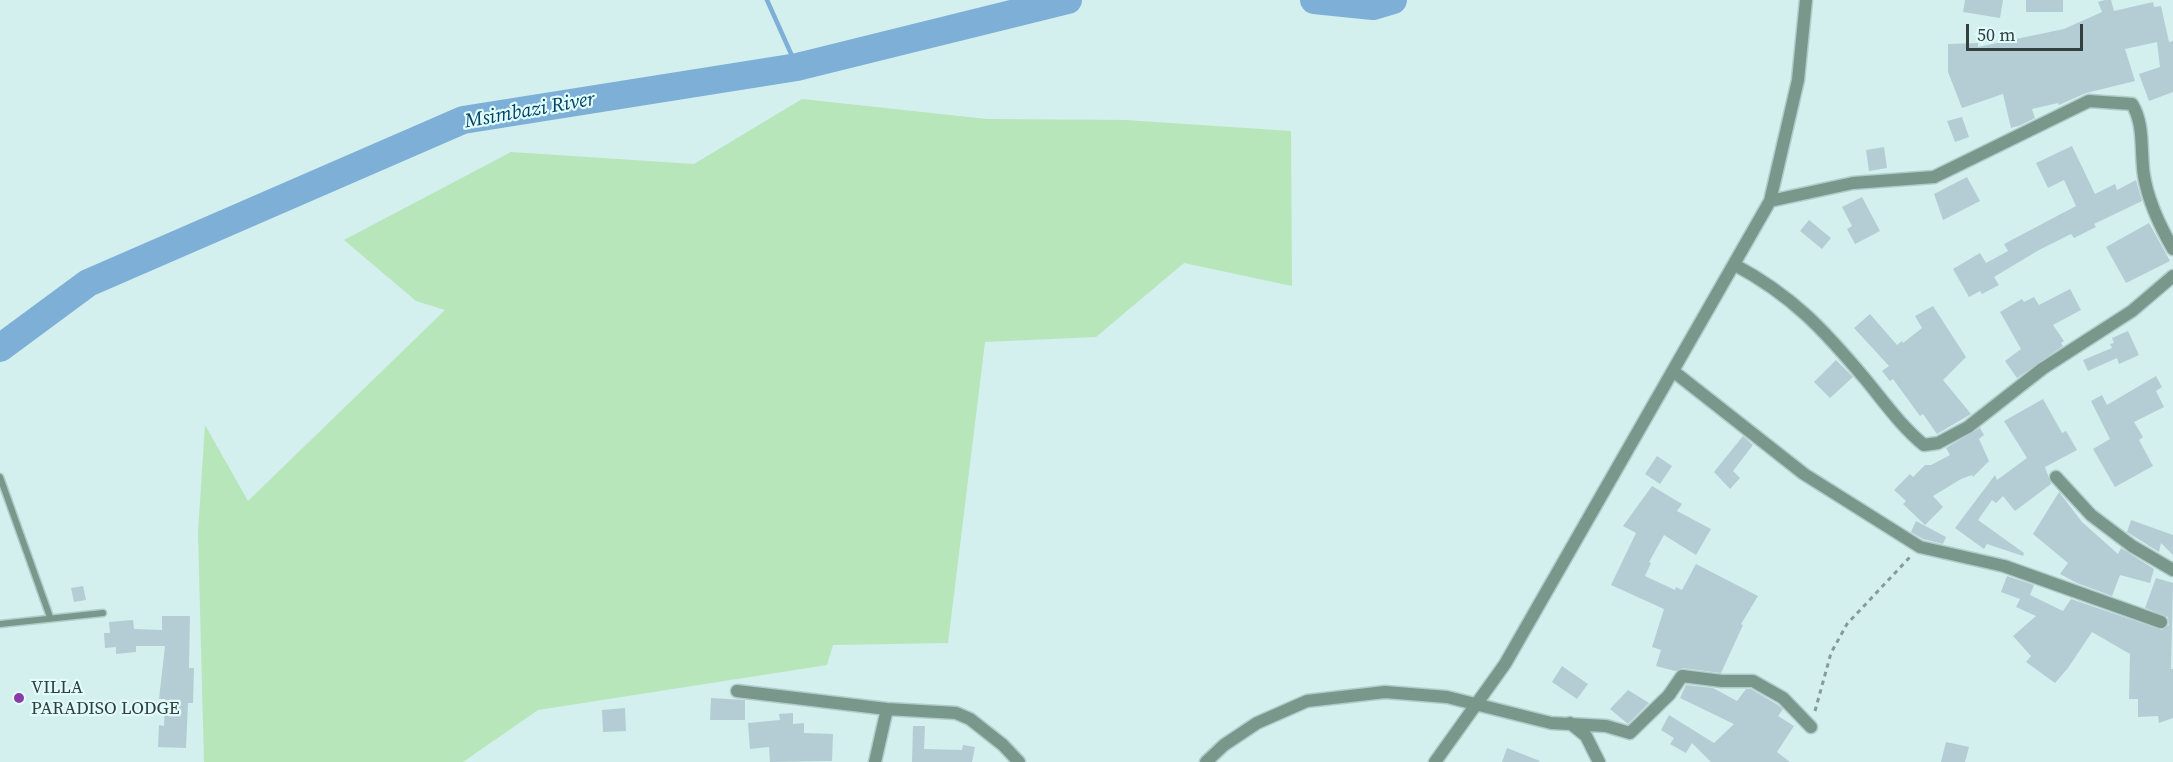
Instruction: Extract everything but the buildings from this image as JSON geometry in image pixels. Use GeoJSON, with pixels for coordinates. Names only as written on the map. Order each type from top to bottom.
{"type":"FeatureCollection","features":[{"type":"Feature","properties":{"kind":"street"},"geometry":{"type":"LineString","coordinates":[[1435,762],[1505,663],[1770,201],[1798,80],[1806,0]]}},
{"type":"Feature","properties":{"kind":"street"},"geometry":{"type":"LineString","coordinates":[[1770,201],[1853,183],[1934,177],[2089,101],[2110,100],[2132,104],[2139,116],[2144,178],[2160,224],[2173,249]]}},
{"type":"Feature","properties":{"kind":"street"},"geometry":{"type":"LineString","coordinates":[[1735,265],[1783,293],[1807,315],[1828,335],[1905,429],[1924,445],[1938,443],[1968,427],[2042,369],[2132,311],[2173,276]]}},
{"type":"Feature","properties":{"kind":"street"},"geometry":{"type":"LineString","coordinates":[[1673,371],[1804,474],[1920,547],[2004,566],[2161,622]]}},
{"type":"Feature","properties":{"kind":"street"},"geometry":{"type":"LineString","coordinates":[[2056,477],[2077,502],[2105,526],[2173,570]]}},
{"type":"Feature","properties":{"kind":"street"},"geometry":{"type":"LineString","coordinates":[[1206,762],[1224,745],[1257,723],[1307,701],[1385,692],[1447,697],[1551,723],[1606,726],[1630,733],[1670,695],[1682,676],[1722,681],[1753,681],[1783,698],[1811,728]]}},
{"type":"Feature","properties":{"kind":"street"},"geometry":{"type":"LineString","coordinates":[[737,691],[887,709],[956,713],[970,719],[1003,745],[1019,762]]}},
{"type":"Feature","properties":{"kind":"street"},"geometry":{"type":"LineString","coordinates":[[875,762],[887,709]]}},
{"type":"Feature","properties":{"kind":"street"},"geometry":{"type":"LineString","coordinates":[[1570,723],[1586,736],[1599,762]]}},
{"type":"Feature","properties":{"kind":"lane"},"geometry":{"type":"LineString","coordinates":[[0,477],[50,617]]}},
{"type":"Feature","properties":{"kind":"lane"},"geometry":{"type":"LineString","coordinates":[[0,624],[103,613]]}},
{"type":"Feature","properties":{"kind":"path"},"geometry":{"type":"LineString","coordinates":[[1811,728],[1831,653],[1847,624],[1920,547]]}},
{"type":"Feature","properties":{"kind":"green space"},"geometry":{"type":"Polygon","coordinates":[[[802,99],[987,119],[1125,120],[1291,131],[1292,286],[1184,263],[1096,337],[985,342],[948,643],[833,645],[827,665],[538,710],[463,762],[204,762],[198,532],[205,425],[248,501],[445,310],[416,301],[344,240],[511,152],[694,164],[802,99]]]}},
{"type":"Feature","properties":{"kind":"waterway"},"geometry":{"type":"LineString","coordinates":[[767,0],[797,67]]}},
{"type":"Feature","properties":{"kind":"waterway","name":"Msimbazi River"},"geometry":{"type":"LineString","coordinates":[[0,348],[88,283],[463,120],[797,67],[1068,0]]}},
{"type":"Feature","properties":{"kind":"waterway","name":"Msimbazi River"},"geometry":{"type":"LineString","coordinates":[[1314,0],[1373,6],[1393,0]]}},
{"type":"Feature","properties":{"kind":"place","name":"VILLA PARADISO LODGE"},"geometry":{"type":"Point","coordinates":[19,698]}}]}
